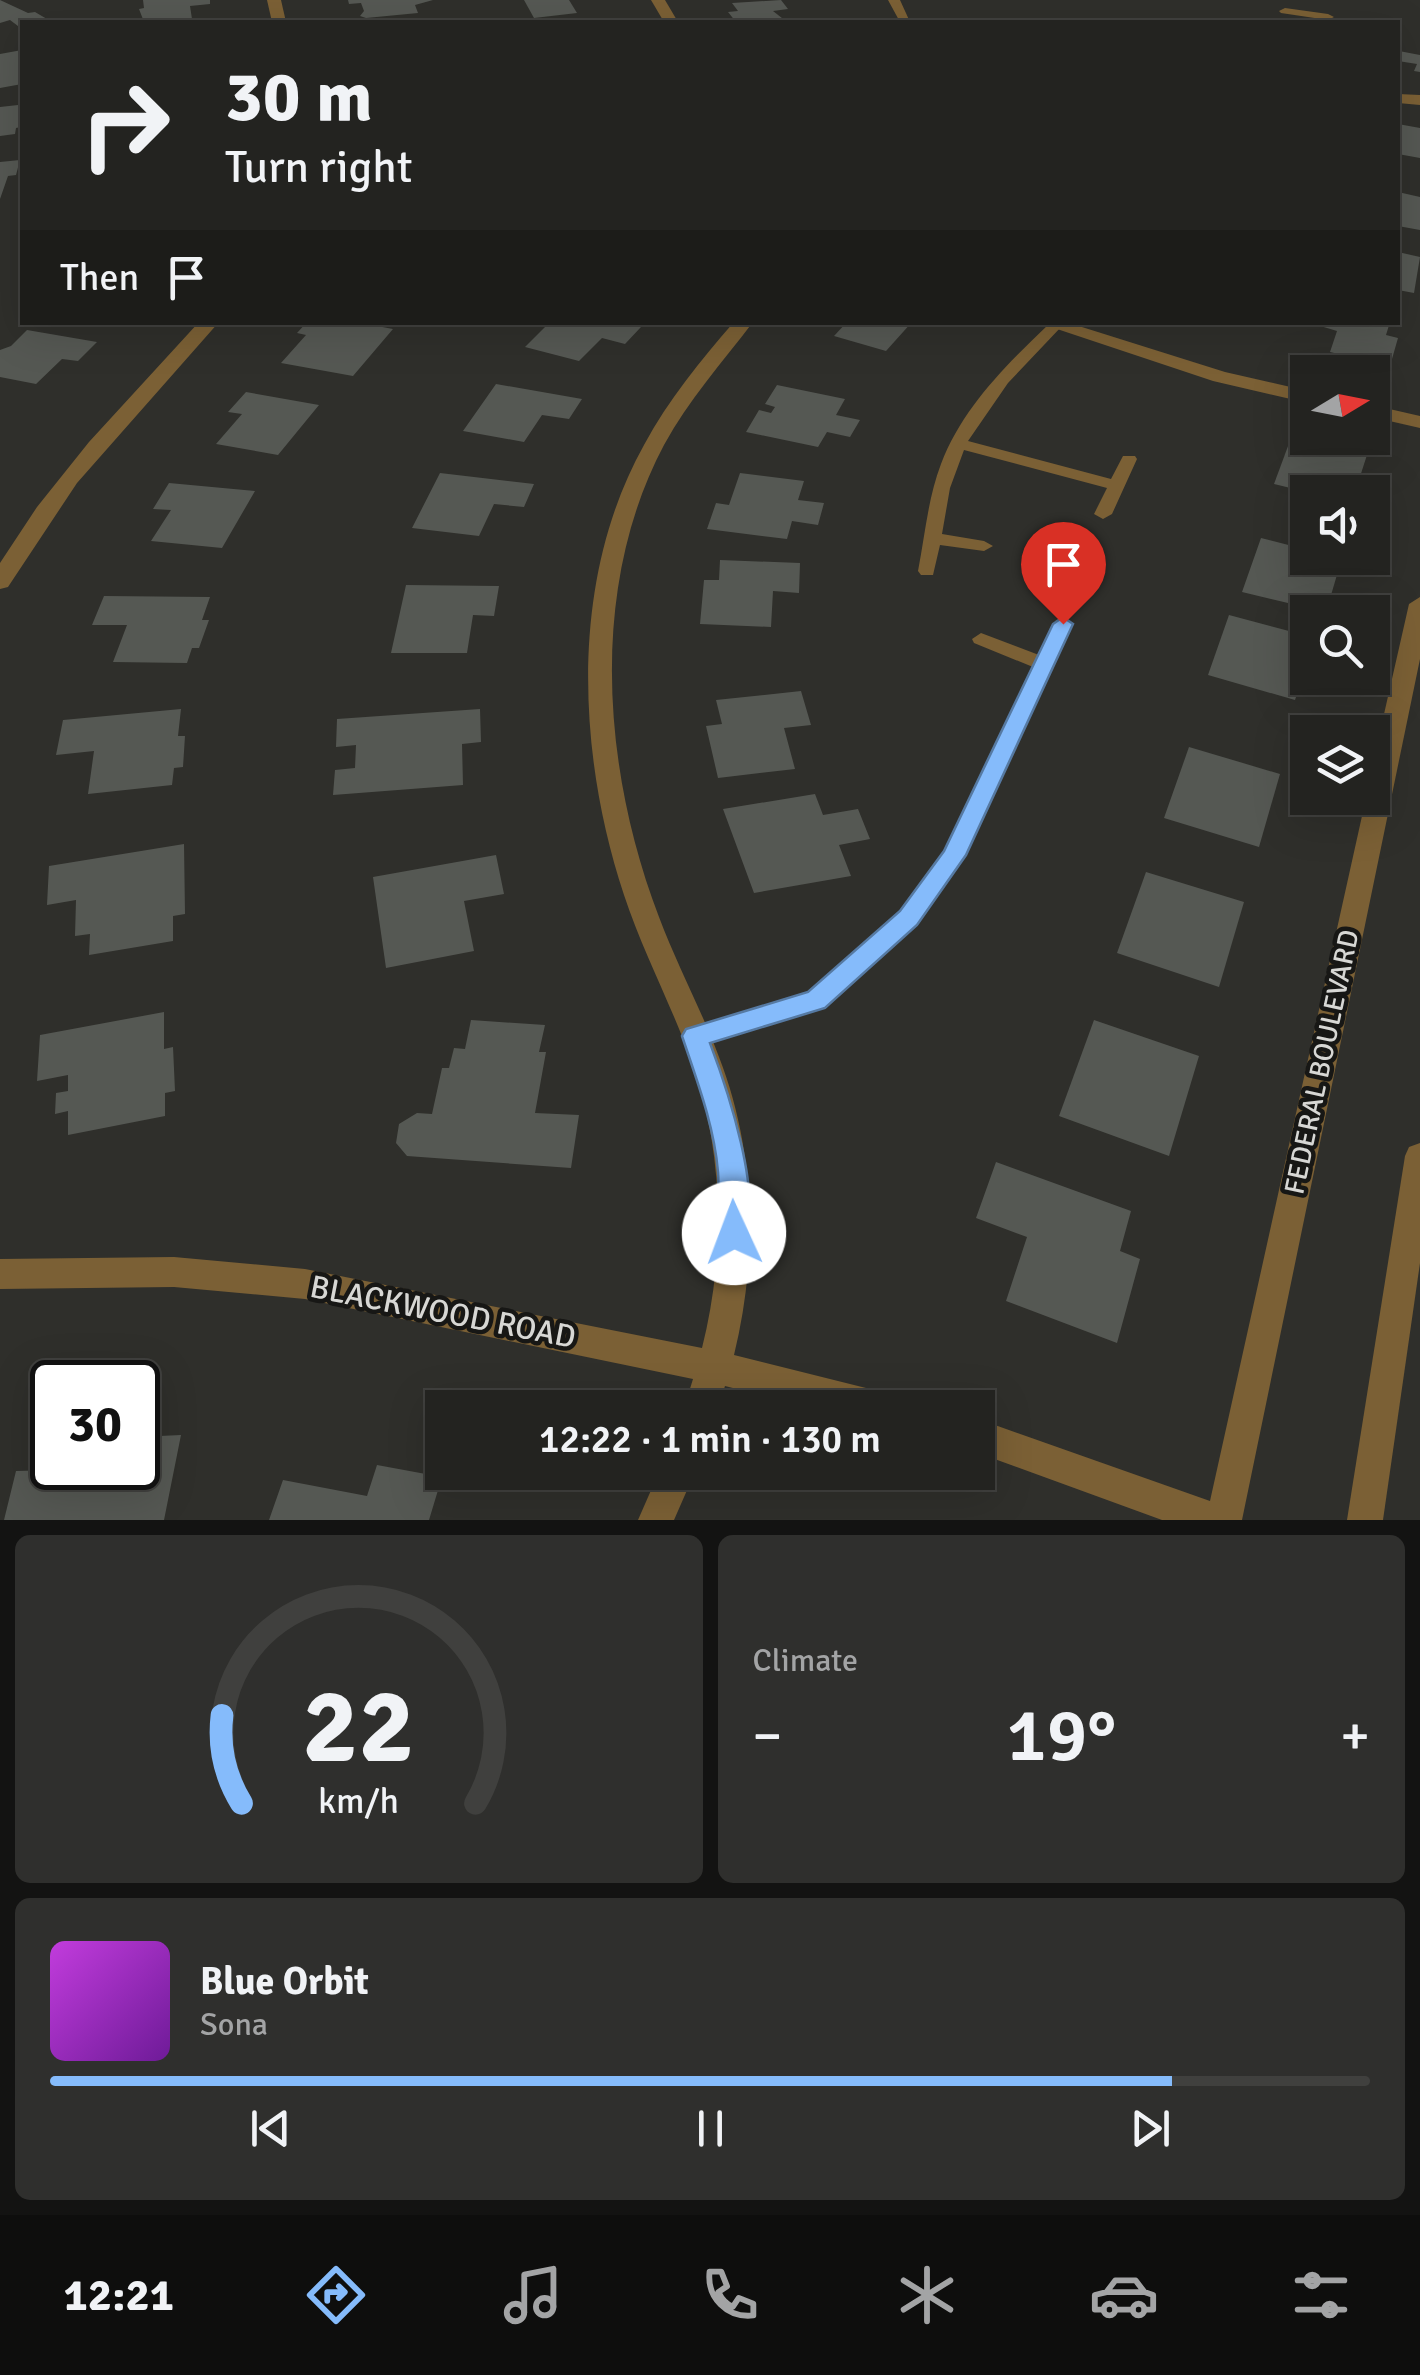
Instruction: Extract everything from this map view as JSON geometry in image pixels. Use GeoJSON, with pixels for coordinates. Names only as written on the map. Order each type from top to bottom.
{"type":"FeatureCollection","features":[{"type":"Feature","properties":{"kind":"street"},"geometry":{"type":"LineString","coordinates":[[0,582],[18,547],[60,487],[207,325]]}},
{"type":"Feature","properties":{"kind":"street"},"geometry":{"type":"LineString","coordinates":[[707,1390],[716,1367],[730,1280],[732,1172],[723,1116],[620,840],[603,746],[602,627],[618,530],[636,480],[677,402],[711,356],[741,325]]}},
{"type":"Feature","properties":{"kind":"street"},"geometry":{"type":"LineString","coordinates":[[1053,325],[1220,377],[1290,393]]}},
{"type":"Feature","properties":{"kind":"street"},"geometry":{"type":"LineString","coordinates":[[1390,416],[1420,422]]}},
{"type":"Feature","properties":{"kind":"street","name":"FEDERAL BOULEVARD"},"geometry":{"type":"LineString","coordinates":[[1224,1520],[1420,604]]}},
{"type":"Feature","properties":{"kind":"street"},"geometry":{"type":"LineString","coordinates":[[1365,1520],[1420,1156]]}},
{"type":"Feature","properties":{"kind":"street","name":"BLACKWOOD ROAD"},"geometry":{"type":"LineString","coordinates":[[0,1274],[174,1272],[306,1284],[716,1367],[807,1390]]}},
{"type":"Feature","properties":{"kind":"street"},"geometry":{"type":"LineString","coordinates":[[995,1442],[1212,1520]]}},
{"type":"Feature","properties":{"kind":"street"},"geometry":{"type":"LineString","coordinates":[[656,1520],[669,1490]]}},
{"type":"Feature","properties":{"kind":"lane"},"geometry":{"type":"LineString","coordinates":[[1284,10],[1326,20],[1336,0]]}},
{"type":"Feature","properties":{"kind":"lane"},"geometry":{"type":"LineString","coordinates":[[927,571],[943,484],[969,424],[1006,372],[1049,325]]}},
{"type":"Feature","properties":{"kind":"lane"},"geometry":{"type":"LineString","coordinates":[[960,444],[1116,485]]}},
{"type":"Feature","properties":{"kind":"lane"},"geometry":{"type":"LineString","coordinates":[[1104,514],[1129,460]]}},
{"type":"Feature","properties":{"kind":"lane"},"geometry":{"type":"LineString","coordinates":[[933,538],[984,546]]}},
{"type":"Feature","properties":{"kind":"lane"},"geometry":{"type":"LineString","coordinates":[[695,1036],[816,1000],[908,918],[954,855],[1063,624]]}},
{"type":"Feature","properties":{"kind":"lane"},"geometry":{"type":"LineString","coordinates":[[981,638],[1045,664]]}},
{"type":"Feature","properties":{"kind":"building"},"geometry":{"type":"Polygon","coordinates":[[[0,0],[49,20],[20,20],[20,28],[10,20],[0,23],[0,0]]]}},
{"type":"Feature","properties":{"kind":"building"},"geometry":{"type":"Polygon","coordinates":[[[143,0],[210,0],[210,4],[190,6],[192,19],[143,20],[139,9],[144,8],[143,0]]]}},
{"type":"Feature","properties":{"kind":"building"},"geometry":{"type":"Polygon","coordinates":[[[348,0],[433,0],[415,5],[418,13],[366,18],[360,16],[364,11],[361,3],[349,4],[348,0]]]}},
{"type":"Feature","properties":{"kind":"building"},"geometry":{"type":"Polygon","coordinates":[[[524,0],[569,0],[577,13],[534,18],[524,0]]]}},
{"type":"Feature","properties":{"kind":"building"},"geometry":{"type":"Polygon","coordinates":[[[781,0],[788,9],[773,11],[784,20],[734,20],[728,12],[738,11],[732,3],[781,0]]]}},
{"type":"Feature","properties":{"kind":"building"},"geometry":{"type":"Polygon","coordinates":[[[20,50],[20,84],[0,88],[0,54],[20,50]]]}},
{"type":"Feature","properties":{"kind":"building"},"geometry":{"type":"Polygon","coordinates":[[[1400,51],[1420,55],[1420,72],[1414,71],[1417,64],[1400,61],[1400,51]]]}},
{"type":"Feature","properties":{"kind":"building"},"geometry":{"type":"Polygon","coordinates":[[[18,105],[20,127],[15,134],[0,136],[0,107],[18,105]]]}},
{"type":"Feature","properties":{"kind":"building"},"geometry":{"type":"Polygon","coordinates":[[[1400,124],[1420,128],[1420,158],[1400,154],[1400,124]]]}},
{"type":"Feature","properties":{"kind":"building"},"geometry":{"type":"Polygon","coordinates":[[[20,160],[16,175],[8,176],[0,199],[0,162],[20,160]]]}},
{"type":"Feature","properties":{"kind":"building"},"geometry":{"type":"Polygon","coordinates":[[[1400,192],[1420,197],[1420,230],[1400,226],[1400,192]]]}},
{"type":"Feature","properties":{"kind":"building"},"geometry":{"type":"Polygon","coordinates":[[[1400,252],[1420,257],[1414,293],[1400,290],[1400,252]]]}},
{"type":"Feature","properties":{"kind":"building"},"geometry":{"type":"Polygon","coordinates":[[[304,325],[372,325],[393,329],[353,376],[281,363],[306,335],[297,333],[304,325]]]}},
{"type":"Feature","properties":{"kind":"building"},"geometry":{"type":"Polygon","coordinates":[[[547,325],[641,327],[625,344],[602,338],[579,361],[525,347],[547,325]]]}},
{"type":"Feature","properties":{"kind":"building"},"geometry":{"type":"Polygon","coordinates":[[[844,325],[909,325],[886,351],[834,336],[844,325]]]}},
{"type":"Feature","properties":{"kind":"building"},"geometry":{"type":"Polygon","coordinates":[[[1317,325],[1389,325],[1386,335],[1398,338],[1390,366],[1390,355],[1330,352],[1337,331],[1317,325]]]}},
{"type":"Feature","properties":{"kind":"building"},"geometry":{"type":"Polygon","coordinates":[[[27,330],[97,342],[78,361],[62,359],[36,384],[0,377],[0,350],[11,346],[27,330]]]}},
{"type":"Feature","properties":{"kind":"building"},"geometry":{"type":"Polygon","coordinates":[[[496,384],[582,399],[569,419],[542,415],[524,442],[463,431],[496,384]]]}},
{"type":"Feature","properties":{"kind":"building"},"geometry":{"type":"Polygon","coordinates":[[[777,385],[845,399],[836,415],[860,420],[850,437],[827,432],[818,447],[746,432],[759,410],[771,413],[775,407],[765,404],[777,385]]]}},
{"type":"Feature","properties":{"kind":"building"},"geometry":{"type":"Polygon","coordinates":[[[246,392],[319,405],[278,455],[216,444],[242,414],[228,412],[246,392]]]}},
{"type":"Feature","properties":{"kind":"building"},"geometry":{"type":"Polygon","coordinates":[[[1290,441],[1290,455],[1367,455],[1361,475],[1290,475],[1290,488],[1274,484],[1290,441]]]}},
{"type":"Feature","properties":{"kind":"building"},"geometry":{"type":"Polygon","coordinates":[[[440,473],[534,484],[524,507],[494,504],[479,536],[412,528],[440,473]]]}},
{"type":"Feature","properties":{"kind":"building"},"geometry":{"type":"Polygon","coordinates":[[[740,473],[804,481],[798,500],[824,503],[818,525],[792,521],[787,539],[707,529],[716,503],[729,505],[740,473]]]}},
{"type":"Feature","properties":{"kind":"building"},"geometry":{"type":"Polygon","coordinates":[[[169,483],[255,491],[222,548],[151,541],[171,510],[153,509],[169,483]]]}},
{"type":"Feature","properties":{"kind":"building"},"geometry":{"type":"Polygon","coordinates":[[[1261,538],[1290,545],[1290,575],[1337,575],[1331,595],[1290,595],[1290,603],[1242,592],[1261,538]]]}},
{"type":"Feature","properties":{"kind":"building"},"geometry":{"type":"Polygon","coordinates":[[[720,560],[800,563],[799,593],[773,591],[771,627],[700,624],[704,580],[719,580],[720,560]]]}},
{"type":"Feature","properties":{"kind":"building"},"geometry":{"type":"Polygon","coordinates":[[[406,585],[499,586],[494,616],[473,615],[467,653],[391,653],[406,585]]]}},
{"type":"Feature","properties":{"kind":"building"},"geometry":{"type":"Polygon","coordinates":[[[104,596],[210,597],[202,620],[209,620],[199,648],[192,648],[187,663],[113,662],[127,625],[92,625],[104,596]]]}},
{"type":"Feature","properties":{"kind":"building"},"geometry":{"type":"Polygon","coordinates":[[[1229,615],[1290,631],[1290,695],[1297,695],[1295,700],[1208,675],[1229,615]]]}},
{"type":"Feature","properties":{"kind":"building"},"geometry":{"type":"Polygon","coordinates":[[[801,691],[811,725],[784,728],[795,769],[718,778],[706,726],[722,724],[716,700],[801,691]]]}},
{"type":"Feature","properties":{"kind":"building"},"geometry":{"type":"Polygon","coordinates":[[[181,709],[178,736],[185,736],[183,767],[174,768],[172,785],[88,794],[94,751],[56,755],[63,720],[181,709]]]}},
{"type":"Feature","properties":{"kind":"building"},"geometry":{"type":"Polygon","coordinates":[[[480,709],[481,742],[462,744],[463,785],[333,795],[335,770],[355,768],[356,745],[336,747],[337,719],[480,709]]]}},
{"type":"Feature","properties":{"kind":"building"},"geometry":{"type":"Polygon","coordinates":[[[1189,747],[1280,774],[1259,847],[1164,818],[1189,747]]]}},
{"type":"Feature","properties":{"kind":"building"},"geometry":{"type":"Polygon","coordinates":[[[815,794],[823,815],[858,809],[870,839],[839,845],[851,876],[754,893],[723,809],[815,794]]]}},
{"type":"Feature","properties":{"kind":"building"},"geometry":{"type":"Polygon","coordinates":[[[184,844],[185,914],[173,916],[173,941],[89,955],[90,934],[75,936],[76,900],[47,905],[49,866],[184,844]]]}},
{"type":"Feature","properties":{"kind":"building"},"geometry":{"type":"Polygon","coordinates":[[[496,855],[504,894],[464,901],[474,951],[386,968],[373,877],[496,855]]]}},
{"type":"Feature","properties":{"kind":"building"},"geometry":{"type":"Polygon","coordinates":[[[1146,872],[1244,902],[1219,987],[1117,953],[1146,872]]]}},
{"type":"Feature","properties":{"kind":"building"},"geometry":{"type":"Polygon","coordinates":[[[164,1012],[164,1049],[173,1047],[175,1091],[165,1093],[165,1116],[68,1135],[68,1111],[55,1114],[56,1093],[68,1091],[68,1075],[37,1081],[40,1035],[164,1012]]]}},
{"type":"Feature","properties":{"kind":"building"},"geometry":{"type":"Polygon","coordinates":[[[471,1020],[545,1025],[539,1052],[546,1052],[535,1113],[579,1115],[571,1168],[407,1156],[396,1143],[399,1124],[417,1113],[432,1114],[442,1068],[449,1068],[454,1048],[465,1049],[471,1020]]]}},
{"type":"Feature","properties":{"kind":"building"},"geometry":{"type":"Polygon","coordinates":[[[1094,1020],[1199,1056],[1169,1156],[1059,1116],[1094,1020]]]}},
{"type":"Feature","properties":{"kind":"building"},"geometry":{"type":"Polygon","coordinates":[[[996,1162],[1131,1211],[1120,1251],[1140,1259],[1117,1343],[1006,1301],[1027,1237],[976,1218],[996,1162]]]}},
{"type":"Feature","properties":{"kind":"building"},"geometry":{"type":"Polygon","coordinates":[[[181,1435],[164,1520],[4,1520],[16,1471],[30,1471],[30,1490],[160,1490],[160,1436],[181,1435]]]}},
{"type":"Feature","properties":{"kind":"building"},"geometry":{"type":"Polygon","coordinates":[[[377,1465],[425,1474],[425,1490],[438,1490],[429,1520],[269,1520],[283,1480],[367,1496],[377,1465]]]}},
{"type":"Feature","properties":{"kind":"route"},"geometry":{"type":"LineString","coordinates":[[734,1233],[732,1172],[723,1116],[695,1036],[816,1000],[908,918],[954,855],[1063,624]]}}]}
